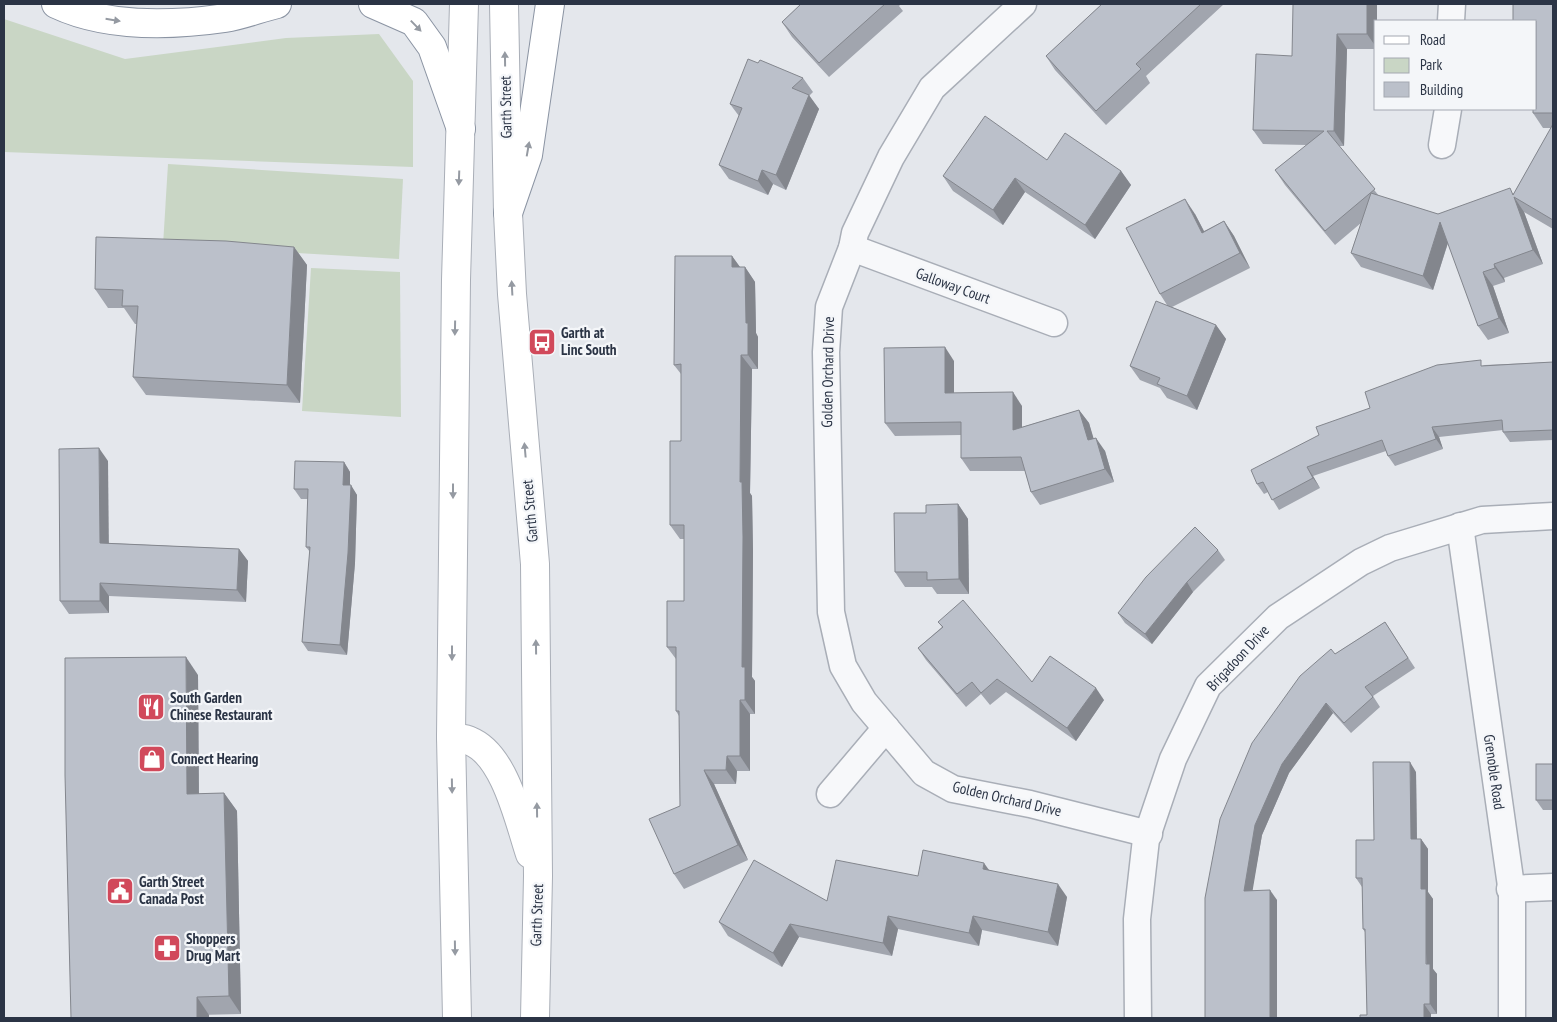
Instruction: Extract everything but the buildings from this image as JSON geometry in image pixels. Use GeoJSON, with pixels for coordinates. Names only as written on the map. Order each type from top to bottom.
{"type":"FeatureCollection","features":[{"type":"Feature","properties":{"kind":"main road"},"geometry":{"type":"LineString","coordinates":[[56,4],[114,21],[177,23],[227,17],[277,4]]}},
{"type":"Feature","properties":{"kind":"main road"},"geometry":{"type":"LineString","coordinates":[[373,4],[414,22],[432,47],[461,129]]}},
{"type":"Feature","properties":{"kind":"main road"},"geometry":{"type":"LineString","coordinates":[[457,1018],[451,737],[456,280],[464,4]]}},
{"type":"Feature","properties":{"kind":"main road","name":"Garth Street"},"geometry":{"type":"LineString","coordinates":[[504,4],[508,212],[512,294],[535,564],[538,876],[535,1018]]}},
{"type":"Feature","properties":{"kind":"main road"},"geometry":{"type":"LineString","coordinates":[[508,212],[528,155],[550,4]]}},
{"type":"Feature","properties":{"kind":"main road"},"geometry":{"type":"LineString","coordinates":[[451,737],[471,741],[487,752],[504,777],[538,876]]}},
{"type":"Feature","properties":{"kind":"street","name":"Golden Orchard Drive"},"geometry":{"type":"LineString","coordinates":[[1023,4],[932,88],[891,158],[855,233],[852,248],[829,307],[826,352],[831,612],[843,666],[864,702],[924,773],[953,789],[1030,804],[1149,834]]}},
{"type":"Feature","properties":{"kind":"street"},"geometry":{"type":"LineString","coordinates":[[1452,4],[1452,20]]}},
{"type":"Feature","properties":{"kind":"street"},"geometry":{"type":"LineString","coordinates":[[1442,144],[1448,110]]}},
{"type":"Feature","properties":{"kind":"street","name":"Galloway Court"},"geometry":{"type":"LineString","coordinates":[[852,248],[1054,323]]}},
{"type":"Feature","properties":{"kind":"street","name":"Brigadoon Drive"},"geometry":{"type":"LineString","coordinates":[[1138,1018],[1137,919],[1146,839],[1163,786],[1208,686],[1278,617],[1361,562],[1390,548],[1482,520],[1553,516]]}},
{"type":"Feature","properties":{"kind":"street","name":"Grenoble Road"},"geometry":{"type":"LineString","coordinates":[[1460,526],[1512,893],[1512,1018]]}},
{"type":"Feature","properties":{"kind":"street"},"geometry":{"type":"LineString","coordinates":[[830,794],[886,728]]}},
{"type":"Feature","properties":{"kind":"street"},"geometry":{"type":"LineString","coordinates":[[1510,889],[1553,887]]}},
{"type":"Feature","properties":{"kind":"green space"},"geometry":{"type":"Polygon","coordinates":[[[4,19],[125,59],[286,38],[379,34],[413,81],[413,167],[4,152],[4,19]]]}},
{"type":"Feature","properties":{"kind":"green space"},"geometry":{"type":"Polygon","coordinates":[[[168,164],[403,179],[399,259],[163,245],[168,164]]]}},
{"type":"Feature","properties":{"kind":"green space"},"geometry":{"type":"Polygon","coordinates":[[[311,268],[400,272],[401,417],[302,411],[311,268]]]}},
{"type":"Feature","properties":{"kind":"place","name":"Garth at Linc South"},"geometry":{"type":"Point","coordinates":[542,342]}},
{"type":"Feature","properties":{"kind":"place","name":"South Garden Chinese Restaurant"},"geometry":{"type":"Point","coordinates":[151,707]}},
{"type":"Feature","properties":{"kind":"place","name":"Connect Hearing"},"geometry":{"type":"Point","coordinates":[152,759]}},
{"type":"Feature","properties":{"kind":"place","name":"Garth Street Canada Post"},"geometry":{"type":"Point","coordinates":[120,891]}},
{"type":"Feature","properties":{"kind":"place","name":"Shoppers Drug Mart"},"geometry":{"type":"Point","coordinates":[167,948]}}]}
